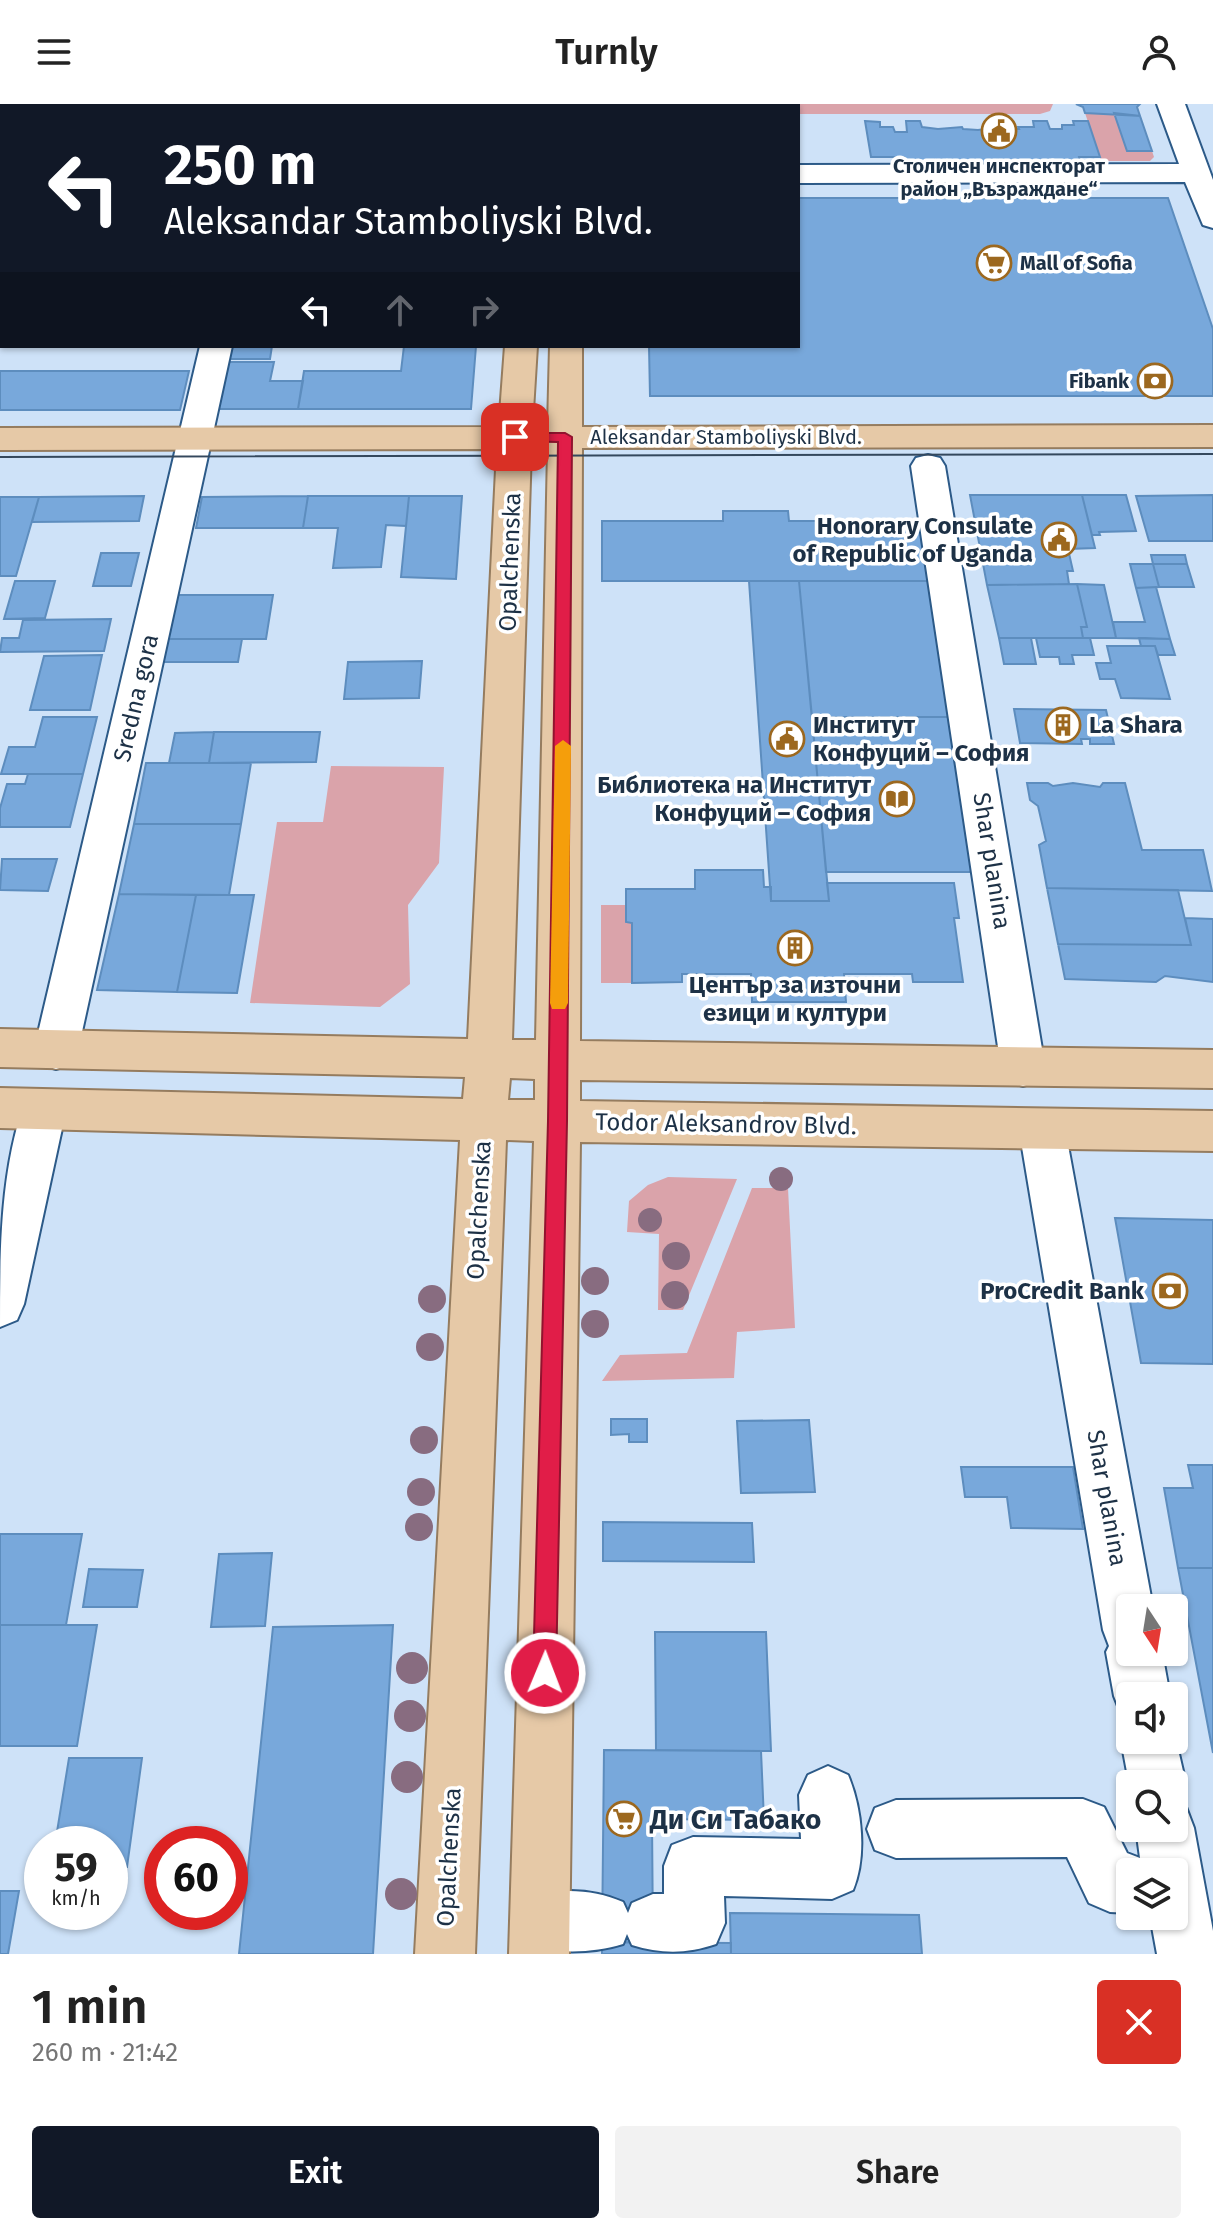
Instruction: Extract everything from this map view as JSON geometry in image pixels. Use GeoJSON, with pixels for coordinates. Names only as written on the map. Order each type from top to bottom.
{"type":"FeatureCollection","features":[{"type":"Feature","properties":{"kind":"main road","name":"Opalchenska"},"geometry":{"type":"LineString","coordinates":[[445,1954],[521,348]]}},
{"type":"Feature","properties":{"kind":"main road"},"geometry":{"type":"LineString","coordinates":[[539,1938],[557,1121],[566,348]]}},
{"type":"Feature","properties":{"kind":"main road","name":"Aleksandar Stamboliyski Blvd."},"geometry":{"type":"LineString","coordinates":[[0,465],[192,452],[565,451],[1213,436]]}},
{"type":"Feature","properties":{"kind":"main road","name":"Aleksandar Stamboliyski Blvd."},"geometry":{"type":"LineString","coordinates":[[0,439],[192,452]]}},
{"type":"Feature","properties":{"kind":"main road","name":"Aleksandar Stamboliyski Blvd."},"geometry":{"type":"LineString","coordinates":[[565,451],[928,466],[1213,466]]}},
{"type":"Feature","properties":{"kind":"main road"},"geometry":{"type":"LineString","coordinates":[[0,1048],[1213,1069]]}},
{"type":"Feature","properties":{"kind":"main road","name":"Todor Aleksandrov Blvd."},"geometry":{"type":"LineString","coordinates":[[22,1109],[484,1120],[1213,1131]]}},
{"type":"Feature","properties":{"kind":"street"},"geometry":{"type":"LineString","coordinates":[[1171,104],[1213,219]]}},
{"type":"Feature","properties":{"kind":"street"},"geometry":{"type":"LineString","coordinates":[[800,174],[1196,173]]}},
{"type":"Feature","properties":{"kind":"street","name":"Sredna gora"},"geometry":{"type":"LineString","coordinates":[[56,1050],[216,348]]}},
{"type":"Feature","properties":{"kind":"street","name":"Shar planina"},"geometry":{"type":"LineString","coordinates":[[928,466],[1023,1067]]}},
{"type":"Feature","properties":{"kind":"street"},"geometry":{"type":"LineString","coordinates":[[0,1304],[22,1109]]}},
{"type":"Feature","properties":{"kind":"street","name":"Shar planina"},"geometry":{"type":"LineString","coordinates":[[1042,1129],[1124,1594]]}},
{"type":"Feature","properties":{"kind":"street"},"geometry":{"type":"LineString","coordinates":[[539,1938],[628,1923],[695,1923],[693,1866],[832,1869],[828,1795]]}},
{"type":"Feature","properties":{"kind":"street"},"geometry":{"type":"LineString","coordinates":[[896,1829],[1083,1828],[1110,1882],[1116,1882]]}},
{"type":"Feature","properties":{"kind":"street"},"geometry":{"type":"LineString","coordinates":[[1183,1930],[1187,1954]]}},
{"type":"Feature","properties":{"kind":"shaded area"},"geometry":{"type":"Polygon","coordinates":[[[800,104],[1053,104],[1050,111],[1040,114],[800,114],[800,104]]]}},
{"type":"Feature","properties":{"kind":"shaded area"},"geometry":{"type":"Polygon","coordinates":[[[1085,113],[1114,113],[1127,151],[1152,151],[1154,157],[1150,161],[1101,161],[1085,113]]]}},
{"type":"Feature","properties":{"kind":"shaded area"},"geometry":{"type":"Polygon","coordinates":[[[331,766],[444,767],[439,863],[408,905],[410,984],[380,1007],[250,1003],[277,822],[323,822],[331,766]]]}},
{"type":"Feature","properties":{"kind":"shaded area"},"geometry":{"type":"Polygon","coordinates":[[[601,905],[626,905],[626,922],[632,923],[632,983],[601,983],[601,905]]]}},
{"type":"Feature","properties":{"kind":"shaded area"},"geometry":{"type":"Polygon","coordinates":[[[668,1177],[737,1179],[683,1310],[658,1310],[659,1234],[627,1232],[629,1201],[648,1185],[668,1177]]]}},
{"type":"Feature","properties":{"kind":"shaded area"},"geometry":{"type":"Polygon","coordinates":[[[752,1188],[788,1188],[795,1328],[737,1332],[734,1378],[602,1381],[620,1355],[687,1353],[752,1188]]]}},
{"type":"Feature","properties":{"kind":"building"},"geometry":{"type":"Polygon","coordinates":[[[1076,104],[1140,104],[1137,107],[1140,116],[1085,113],[1083,107],[1076,104]]]}},
{"type":"Feature","properties":{"kind":"building"},"geometry":{"type":"Polygon","coordinates":[[[1114,113],[1140,116],[1152,151],[1127,151],[1114,113]]]}},
{"type":"Feature","properties":{"kind":"building"},"geometry":{"type":"Polygon","coordinates":[[[865,121],[880,122],[880,127],[893,127],[895,132],[907,132],[906,121],[920,121],[922,127],[938,129],[962,127],[978,130],[1005,126],[1007,129],[1034,127],[1033,121],[1047,121],[1050,129],[1062,129],[1062,125],[1074,125],[1073,121],[1088,121],[1100,157],[1079,157],[1080,162],[905,162],[904,157],[871,157],[865,121]]]}},
{"type":"Feature","properties":{"kind":"building","name":"Mall of Sofia"},"geometry":{"type":"Polygon","coordinates":[[[800,198],[1168,198],[1213,329],[1213,396],[650,396],[649,348],[800,348],[800,198]]]}},
{"type":"Feature","properties":{"kind":"building"},"geometry":{"type":"Polygon","coordinates":[[[230,348],[272,348],[270,359],[228,359],[230,348]]]}},
{"type":"Feature","properties":{"kind":"building"},"geometry":{"type":"Polygon","coordinates":[[[404,348],[476,348],[471,409],[298,409],[304,371],[401,371],[404,348]]]}},
{"type":"Feature","properties":{"kind":"building"},"geometry":{"type":"Polygon","coordinates":[[[227,362],[274,362],[270,381],[303,381],[298,409],[217,409],[227,362]]]}},
{"type":"Feature","properties":{"kind":"building"},"geometry":{"type":"Polygon","coordinates":[[[0,371],[189,371],[180,410],[0,410],[0,371]]]}},
{"type":"Feature","properties":{"kind":"building"},"geometry":{"type":"Polygon","coordinates":[[[970,495],[1082,495],[1095,548],[1068,549],[1073,571],[1067,571],[1069,584],[987,585],[970,495]]]}},
{"type":"Feature","properties":{"kind":"building"},"geometry":{"type":"Polygon","coordinates":[[[1082,495],[1126,495],[1136,531],[1092,535],[1082,495]]]}},
{"type":"Feature","properties":{"kind":"building"},"geometry":{"type":"Polygon","coordinates":[[[1213,495],[1213,541],[1149,541],[1136,496],[1213,495]]]}},
{"type":"Feature","properties":{"kind":"building"},"geometry":{"type":"Polygon","coordinates":[[[144,496],[139,521],[32,522],[39,497],[144,496]]]}},
{"type":"Feature","properties":{"kind":"building"},"geometry":{"type":"Polygon","coordinates":[[[308,496],[409,496],[401,577],[406,526],[386,525],[381,567],[333,568],[338,528],[303,528],[308,496]]]}},
{"type":"Feature","properties":{"kind":"building"},"geometry":{"type":"Polygon","coordinates":[[[308,496],[303,528],[196,528],[202,497],[308,496]]]}},
{"type":"Feature","properties":{"kind":"building"},"geometry":{"type":"Polygon","coordinates":[[[409,496],[462,496],[456,579],[401,577],[409,496]]]}},
{"type":"Feature","properties":{"kind":"building"},"geometry":{"type":"Polygon","coordinates":[[[0,497],[39,497],[16,576],[0,576],[0,497]]]}},
{"type":"Feature","properties":{"kind":"building"},"geometry":{"type":"Polygon","coordinates":[[[723,511],[788,511],[789,521],[919,521],[929,581],[602,581],[602,521],[723,521],[723,511]]]}},
{"type":"Feature","properties":{"kind":"building"},"geometry":{"type":"Polygon","coordinates":[[[101,553],[139,553],[131,586],[93,586],[101,553]]]}},
{"type":"Feature","properties":{"kind":"building"},"geometry":{"type":"Polygon","coordinates":[[[1151,555],[1185,555],[1187,564],[1153,564],[1151,555]]]}},
{"type":"Feature","properties":{"kind":"building"},"geometry":{"type":"Polygon","coordinates":[[[1130,564],[1153,564],[1159,587],[1136,588],[1130,564]]]}},
{"type":"Feature","properties":{"kind":"building"},"geometry":{"type":"Polygon","coordinates":[[[1153,564],[1187,564],[1194,587],[1159,587],[1153,564]]]}},
{"type":"Feature","properties":{"kind":"building"},"geometry":{"type":"Polygon","coordinates":[[[15,581],[55,581],[45,618],[4,619],[15,581]]]}},
{"type":"Feature","properties":{"kind":"building"},"geometry":{"type":"Polygon","coordinates":[[[749,581],[799,581],[829,901],[771,901],[749,581]]]}},
{"type":"Feature","properties":{"kind":"building"},"geometry":{"type":"Polygon","coordinates":[[[799,581],[928,581],[950,717],[812,717],[799,581]]]}},
{"type":"Feature","properties":{"kind":"building"},"geometry":{"type":"Polygon","coordinates":[[[1077,584],[1087,627],[1081,627],[1083,638],[999,638],[987,585],[1077,584]]]}},
{"type":"Feature","properties":{"kind":"building"},"geometry":{"type":"Polygon","coordinates":[[[1077,584],[1104,585],[1116,638],[1083,638],[1081,627],[1087,627],[1077,584]]]}},
{"type":"Feature","properties":{"kind":"building"},"geometry":{"type":"Polygon","coordinates":[[[1156,587],[1170,639],[1116,638],[1113,622],[1145,622],[1136,588],[1156,587]]]}},
{"type":"Feature","properties":{"kind":"building"},"geometry":{"type":"Polygon","coordinates":[[[176,595],[273,595],[266,639],[167,639],[176,595]]]}},
{"type":"Feature","properties":{"kind":"building"},"geometry":{"type":"Polygon","coordinates":[[[111,619],[104,651],[0,652],[2,638],[19,638],[23,620],[111,619]]]}},
{"type":"Feature","properties":{"kind":"building"},"geometry":{"type":"Polygon","coordinates":[[[999,638],[1031,638],[1036,664],[1004,664],[999,638]]]}},
{"type":"Feature","properties":{"kind":"building"},"geometry":{"type":"Polygon","coordinates":[[[1036,638],[1090,638],[1094,655],[1072,655],[1074,664],[1060,664],[1059,657],[1040,657],[1036,638]]]}},
{"type":"Feature","properties":{"kind":"building"},"geometry":{"type":"Polygon","coordinates":[[[1139,638],[1170,639],[1175,655],[1158,655],[1155,646],[1141,646],[1139,638]]]}},
{"type":"Feature","properties":{"kind":"building"},"geometry":{"type":"Polygon","coordinates":[[[167,639],[242,639],[238,662],[162,662],[167,639]]]}},
{"type":"Feature","properties":{"kind":"building"},"geometry":{"type":"Polygon","coordinates":[[[1107,646],[1155,646],[1170,699],[1121,698],[1115,679],[1100,679],[1096,663],[1111,663],[1107,646]]]}},
{"type":"Feature","properties":{"kind":"building"},"geometry":{"type":"Polygon","coordinates":[[[102,655],[90,710],[30,710],[44,656],[102,655]]]}},
{"type":"Feature","properties":{"kind":"building"},"geometry":{"type":"Polygon","coordinates":[[[422,661],[419,698],[344,699],[348,662],[422,661]]]}},
{"type":"Feature","properties":{"kind":"building","name":"La Shara"},"geometry":{"type":"Polygon","coordinates":[[[1014,709],[1106,710],[1114,744],[1090,744],[1090,739],[1081,739],[1082,744],[1020,743],[1014,709]]]}},
{"type":"Feature","properties":{"kind":"building"},"geometry":{"type":"Polygon","coordinates":[[[43,717],[97,717],[83,774],[1,774],[9,747],[35,747],[43,717]]]}},
{"type":"Feature","properties":{"kind":"building"},"geometry":{"type":"Polygon","coordinates":[[[812,717],[950,717],[976,872],[826,872],[812,717]]]}},
{"type":"Feature","properties":{"kind":"building"},"geometry":{"type":"Polygon","coordinates":[[[214,732],[209,763],[169,763],[175,733],[214,732]]]}},
{"type":"Feature","properties":{"kind":"building"},"geometry":{"type":"Polygon","coordinates":[[[214,732],[320,732],[316,762],[209,763],[214,732]]]}},
{"type":"Feature","properties":{"kind":"building"},"geometry":{"type":"Polygon","coordinates":[[[146,763],[251,763],[241,824],[134,824],[146,763]]]}},
{"type":"Feature","properties":{"kind":"building"},"geometry":{"type":"Polygon","coordinates":[[[28,774],[83,774],[70,827],[0,827],[0,808],[7,784],[25,784],[28,774]]]}},
{"type":"Feature","properties":{"kind":"building"},"geometry":{"type":"Polygon","coordinates":[[[1027,783],[1048,783],[1053,786],[1073,783],[1100,787],[1103,783],[1125,783],[1142,850],[1203,850],[1212,891],[1047,888],[1039,845],[1046,841],[1038,806],[1030,800],[1027,783]]]}},
{"type":"Feature","properties":{"kind":"building"},"geometry":{"type":"Polygon","coordinates":[[[134,824],[241,824],[229,895],[119,894],[134,824]]]}},
{"type":"Feature","properties":{"kind":"building"},"geometry":{"type":"Polygon","coordinates":[[[2,859],[57,859],[48,891],[0,890],[2,859]]]}},
{"type":"Feature","properties":{"kind":"building","name":"Център за източни езици и култури"},"geometry":{"type":"Polygon","coordinates":[[[695,870],[763,870],[764,887],[771,887],[771,901],[829,901],[827,883],[954,883],[959,918],[954,918],[963,982],[913,982],[912,974],[844,974],[846,1002],[752,1002],[751,974],[682,974],[682,982],[632,983],[632,923],[626,922],[626,889],[695,889],[695,870]]]}},
{"type":"Feature","properties":{"kind":"building"},"geometry":{"type":"Polygon","coordinates":[[[1047,888],[1178,890],[1191,945],[1058,944],[1047,888]]]}},
{"type":"Feature","properties":{"kind":"building"},"geometry":{"type":"Polygon","coordinates":[[[119,894],[196,895],[177,992],[97,990],[119,894]]]}},
{"type":"Feature","properties":{"kind":"building"},"geometry":{"type":"Polygon","coordinates":[[[196,895],[254,895],[237,993],[177,992],[196,895]]]}},
{"type":"Feature","properties":{"kind":"building"},"geometry":{"type":"Polygon","coordinates":[[[1185,918],[1213,919],[1213,982],[1165,976],[1156,982],[1065,979],[1058,944],[1191,945],[1185,918]]]}},
{"type":"Feature","properties":{"kind":"building","name":"ProCredit Bank"},"geometry":{"type":"Polygon","coordinates":[[[1115,1218],[1213,1220],[1213,1364],[1141,1363],[1115,1218]]]}},
{"type":"Feature","properties":{"kind":"building"},"geometry":{"type":"Polygon","coordinates":[[[611,1419],[647,1419],[647,1442],[629,1442],[629,1434],[611,1435],[611,1419]]]}},
{"type":"Feature","properties":{"kind":"building"},"geometry":{"type":"Polygon","coordinates":[[[809,1420],[815,1492],[741,1493],[737,1421],[809,1420]]]}},
{"type":"Feature","properties":{"kind":"building"},"geometry":{"type":"Polygon","coordinates":[[[1188,1465],[1213,1465],[1213,1568],[1178,1568],[1164,1488],[1193,1488],[1188,1465]]]}},
{"type":"Feature","properties":{"kind":"building"},"geometry":{"type":"Polygon","coordinates":[[[961,1467],[1073,1467],[1083,1529],[1011,1528],[1007,1497],[965,1497],[961,1467]]]}},
{"type":"Feature","properties":{"kind":"building"},"geometry":{"type":"Polygon","coordinates":[[[603,1522],[752,1523],[754,1562],[603,1561],[603,1522]]]}},
{"type":"Feature","properties":{"kind":"building"},"geometry":{"type":"Polygon","coordinates":[[[0,1534],[82,1534],[66,1625],[0,1625],[0,1534]]]}},
{"type":"Feature","properties":{"kind":"building"},"geometry":{"type":"Polygon","coordinates":[[[272,1553],[265,1626],[211,1627],[219,1554],[272,1553]]]}},
{"type":"Feature","properties":{"kind":"building"},"geometry":{"type":"Polygon","coordinates":[[[1178,1568],[1213,1568],[1213,1753],[1188,1621],[1188,1594],[1183,1594],[1178,1568]]]}},
{"type":"Feature","properties":{"kind":"building"},"geometry":{"type":"Polygon","coordinates":[[[89,1569],[143,1570],[137,1607],[83,1607],[89,1569]]]}},
{"type":"Feature","properties":{"kind":"building"},"geometry":{"type":"Polygon","coordinates":[[[0,1625],[97,1625],[77,1746],[0,1746],[0,1625]]]}},
{"type":"Feature","properties":{"kind":"building"},"geometry":{"type":"Polygon","coordinates":[[[393,1625],[373,1954],[239,1954],[241,1930],[248,1930],[248,1867],[273,1627],[393,1625]]]}},
{"type":"Feature","properties":{"kind":"building"},"geometry":{"type":"Polygon","coordinates":[[[655,1632],[766,1632],[771,1751],[656,1750],[655,1632]]]}},
{"type":"Feature","properties":{"kind":"building"},"geometry":{"type":"Polygon","coordinates":[[[604,1750],[761,1751],[764,1820],[652,1819],[653,1943],[602,1942],[604,1750]]]}},
{"type":"Feature","properties":{"kind":"building"},"geometry":{"type":"Polygon","coordinates":[[[69,1758],[142,1758],[128,1860],[128,1826],[58,1826],[69,1758]]]}},
{"type":"Feature","properties":{"kind":"building"},"geometry":{"type":"Polygon","coordinates":[[[0,1891],[19,1891],[8,1954],[0,1954],[0,1891]]]}},
{"type":"Feature","properties":{"kind":"building"},"geometry":{"type":"Polygon","coordinates":[[[730,1913],[919,1915],[922,1954],[731,1954],[730,1913]]]}},
{"type":"Feature","properties":{"kind":"building"},"geometry":{"type":"Polygon","coordinates":[[[602,1942],[731,1943],[731,1954],[602,1954],[602,1942]]]}},
{"type":"Feature","properties":{"kind":"tram line"},"geometry":{"type":"LineString","coordinates":[[0,457],[1213,454]]}},
{"type":"Feature","properties":{"kind":"slow traffic"},"geometry":{"type":"LineString","coordinates":[[559,1003],[563,746]]}},
{"type":"Feature","properties":{"kind":"place","name":"Столичен инспекторат район „Възраждане“"},"geometry":{"type":"Point","coordinates":[999,131]}},
{"type":"Feature","properties":{"kind":"place","name":"Mall of Sofia"},"geometry":{"type":"Point","coordinates":[994,263]}},
{"type":"Feature","properties":{"kind":"place","name":"Fibank"},"geometry":{"type":"Point","coordinates":[1155,381]}},
{"type":"Feature","properties":{"kind":"place","name":"Honorary Consulate of Republic of Uganda"},"geometry":{"type":"Point","coordinates":[1059,540]}},
{"type":"Feature","properties":{"kind":"place","name":"La Shara"},"geometry":{"type":"Point","coordinates":[1063,725]}},
{"type":"Feature","properties":{"kind":"place","name":"Институт Конфуций – София"},"geometry":{"type":"Point","coordinates":[787,739]}},
{"type":"Feature","properties":{"kind":"place","name":"Библиотека на Институт Конфуций – София"},"geometry":{"type":"Point","coordinates":[897,799]}},
{"type":"Feature","properties":{"kind":"place","name":"Център за източни езици и култури"},"geometry":{"type":"Point","coordinates":[795,948]}},
{"type":"Feature","properties":{"kind":"place","name":"ProCredit Bank"},"geometry":{"type":"Point","coordinates":[1170,1291]}},
{"type":"Feature","properties":{"kind":"place","name":"Ди Си Табако"},"geometry":{"type":"Point","coordinates":[624,1819]}},
{"type":"Feature","properties":{"kind":"route"},"geometry":{"type":"LineString","coordinates":[[515,437],[565,437],[557,1121],[545,1673]]}}]}
